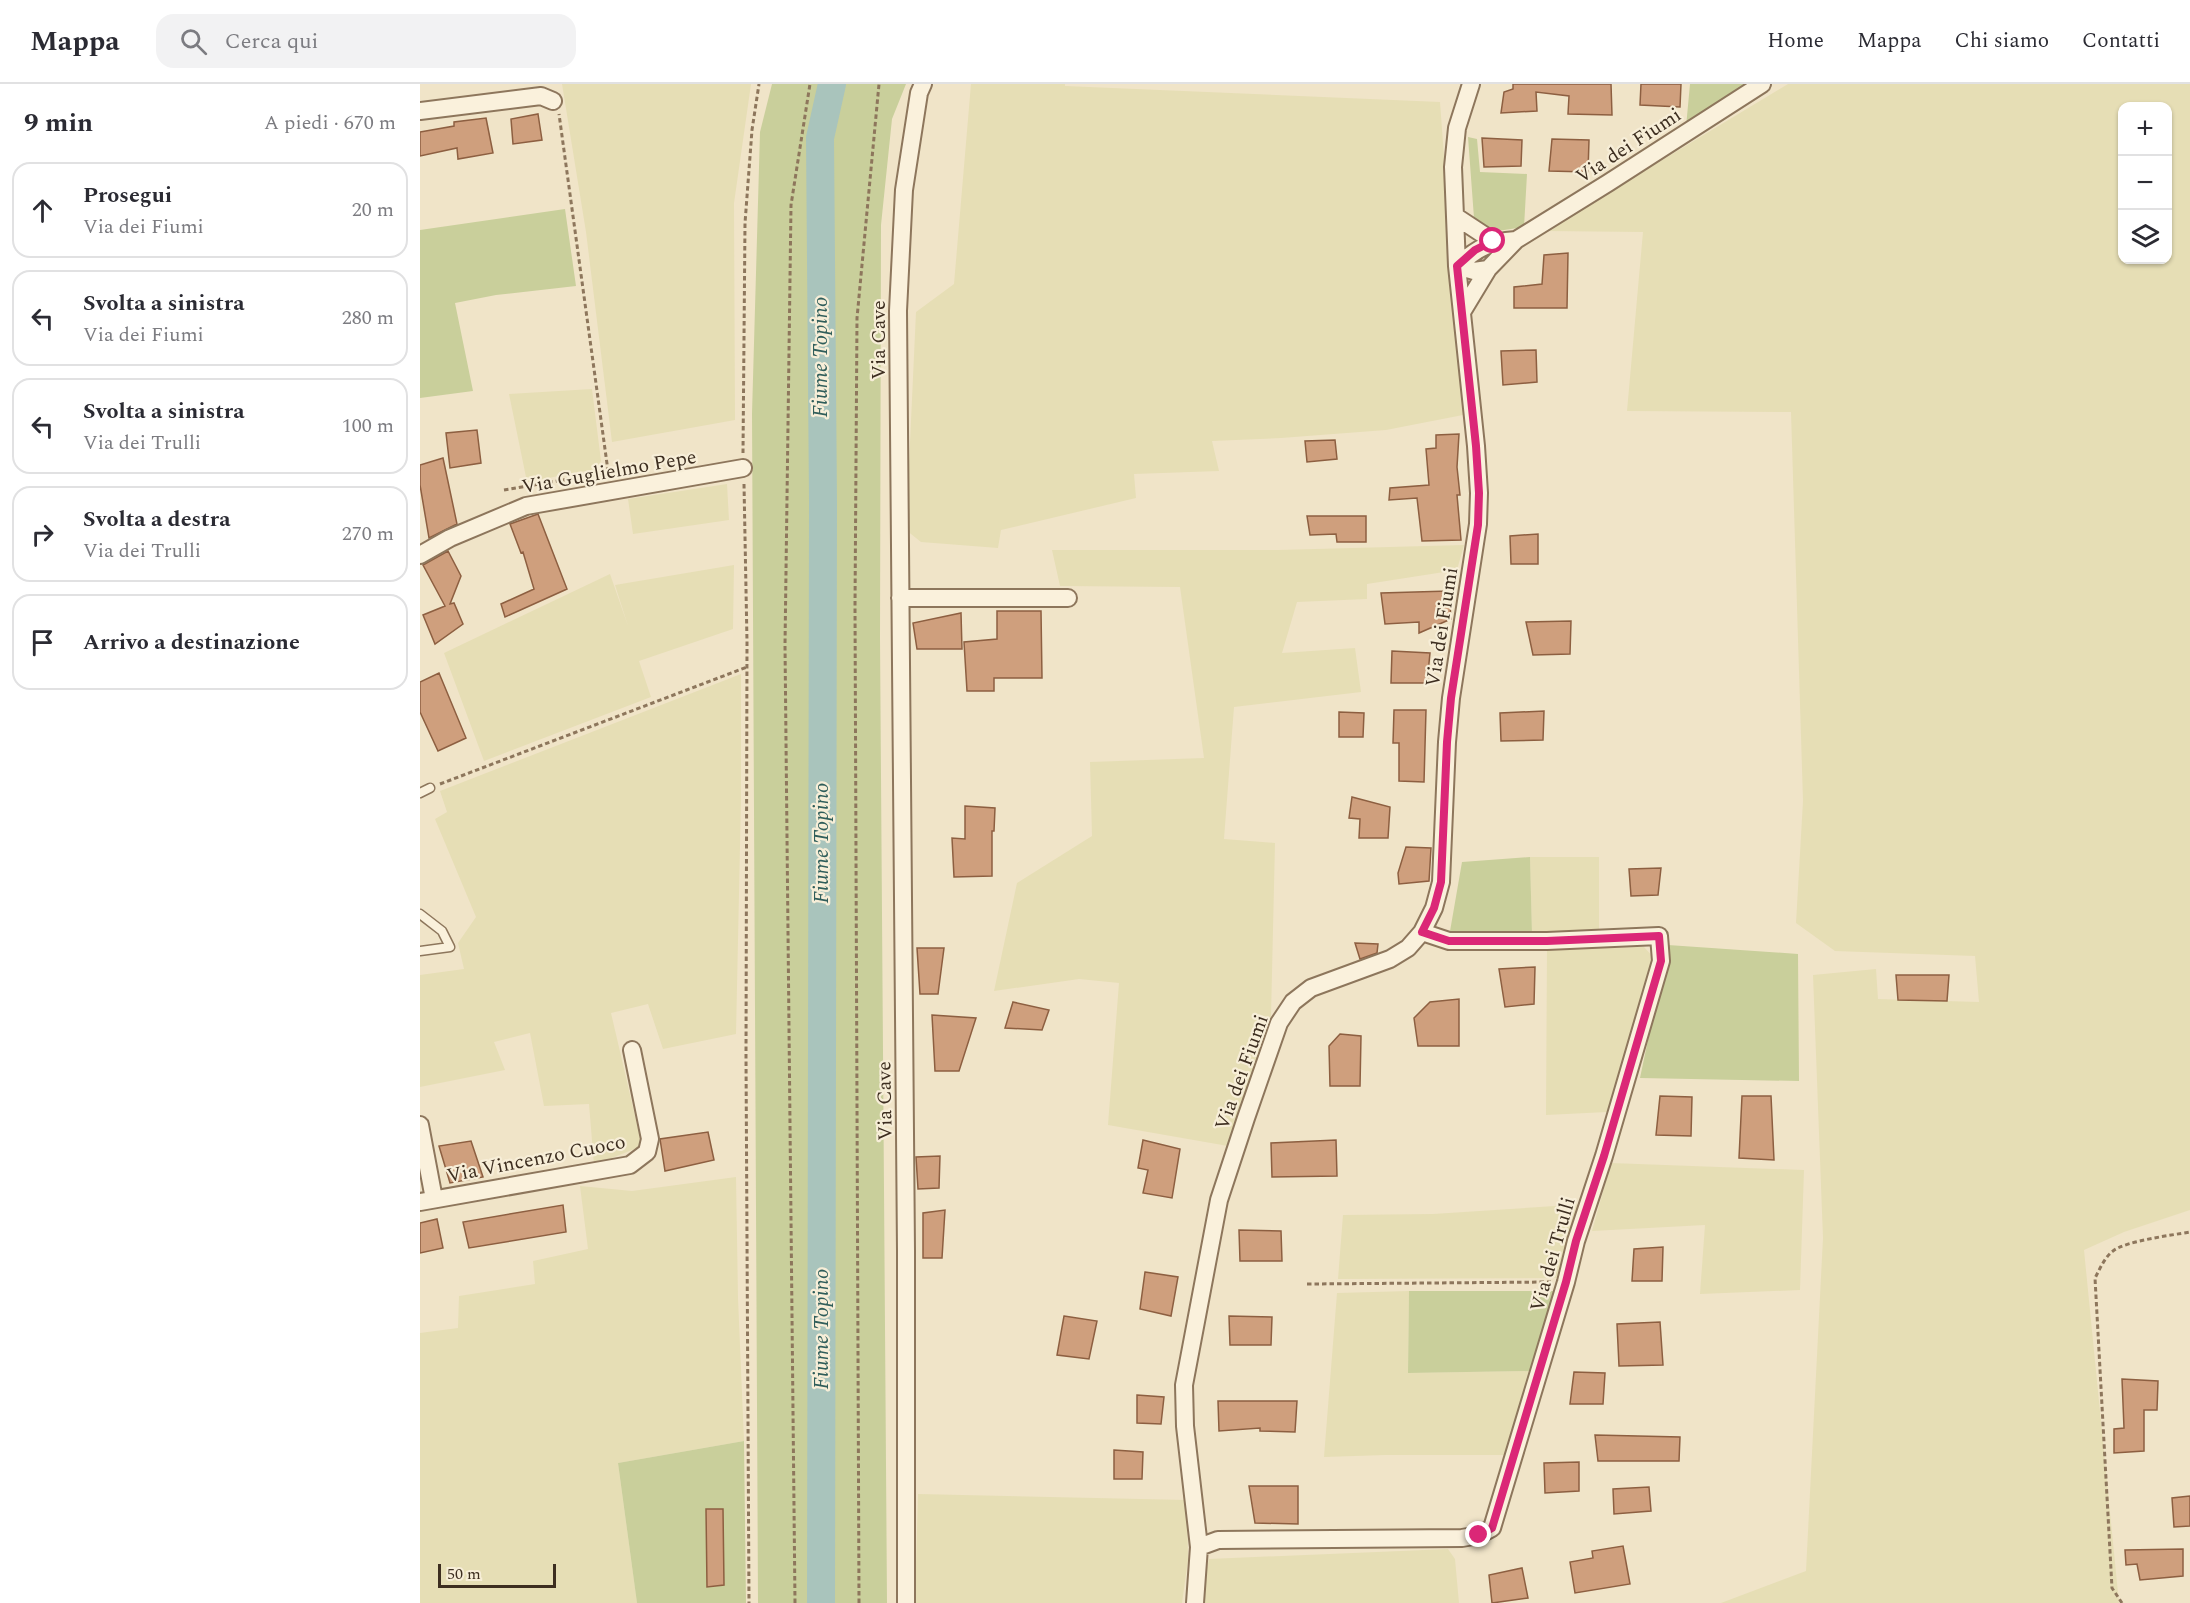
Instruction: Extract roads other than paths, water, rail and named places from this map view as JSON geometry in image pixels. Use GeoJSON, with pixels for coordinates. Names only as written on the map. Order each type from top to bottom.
{"type":"FeatureCollection","features":[{"type":"Feature","properties":{"kind":"street","name":"Via Cave"},"geometry":{"type":"LineString","coordinates":[[906,1603],[906,1250],[898,311],[904,190],[922,84]]}},
{"type":"Feature","properties":{"kind":"street","name":"Via dei Fiumi"},"geometry":{"type":"LineString","coordinates":[[1195,1603],[1200,1547],[1185,1426],[1184,1385],[1220,1200],[1279,1023],[1293,1002],[1311,988],[1390,959],[1408,948],[1422,932],[1434,908],[1441,882],[1451,698],[1478,525],[1479,493],[1476,446],[1457,266],[1453,167],[1457,128],[1471,84]]}},
{"type":"Feature","properties":{"kind":"street","name":"Via dei Fiumi"},"geometry":{"type":"LineString","coordinates":[[1462,313],[1488,269],[1516,240],[1761,84]]}},
{"type":"Feature","properties":{"kind":"street"},"geometry":{"type":"LineString","coordinates":[[420,111],[541,96],[553,101]]}},
{"type":"Feature","properties":{"kind":"street"},"geometry":{"type":"LineString","coordinates":[[1455,216],[1493,241]]}},
{"type":"Feature","properties":{"kind":"street","name":"Via dei Fiumi"},"geometry":{"type":"LineString","coordinates":[[1457,266],[1475,250],[1493,241],[1516,240]]}},
{"type":"Feature","properties":{"kind":"street"},"geometry":{"type":"LineString","coordinates":[[1457,266],[1474,272],[1488,269]]}},
{"type":"Feature","properties":{"kind":"street","name":"Via Guglielmo Pepe"},"geometry":{"type":"LineString","coordinates":[[420,555],[450,538],[526,506],[743,468]]}},
{"type":"Feature","properties":{"kind":"street"},"geometry":{"type":"LineString","coordinates":[[900,598],[1068,598]]}},
{"type":"Feature","properties":{"kind":"street","name":"Via dei Trulli"},"geometry":{"type":"LineString","coordinates":[[1200,1547],[1218,1540],[1462,1538],[1479,1535],[1492,1528],[1661,961],[1659,936],[1547,941],[1449,941],[1422,932]]}},
{"type":"Feature","properties":{"kind":"street","name":"Via Vincenzo Cuoco"},"geometry":{"type":"LineString","coordinates":[[420,1125],[427,1200],[630,1165],[647,1152],[650,1139],[632,1050]]}},
{"type":"Feature","properties":{"kind":"lane"},"geometry":{"type":"LineString","coordinates":[[420,793],[430,788]]}},
{"type":"Feature","properties":{"kind":"lane"},"geometry":{"type":"LineString","coordinates":[[420,914],[442,931],[450,947],[420,951]]}},
{"type":"Feature","properties":{"kind":"waterway","name":"Fiume Topino"},"geometry":{"type":"LineString","coordinates":[[821,1603],[823,502],[820,138],[832,84]]}}]}
